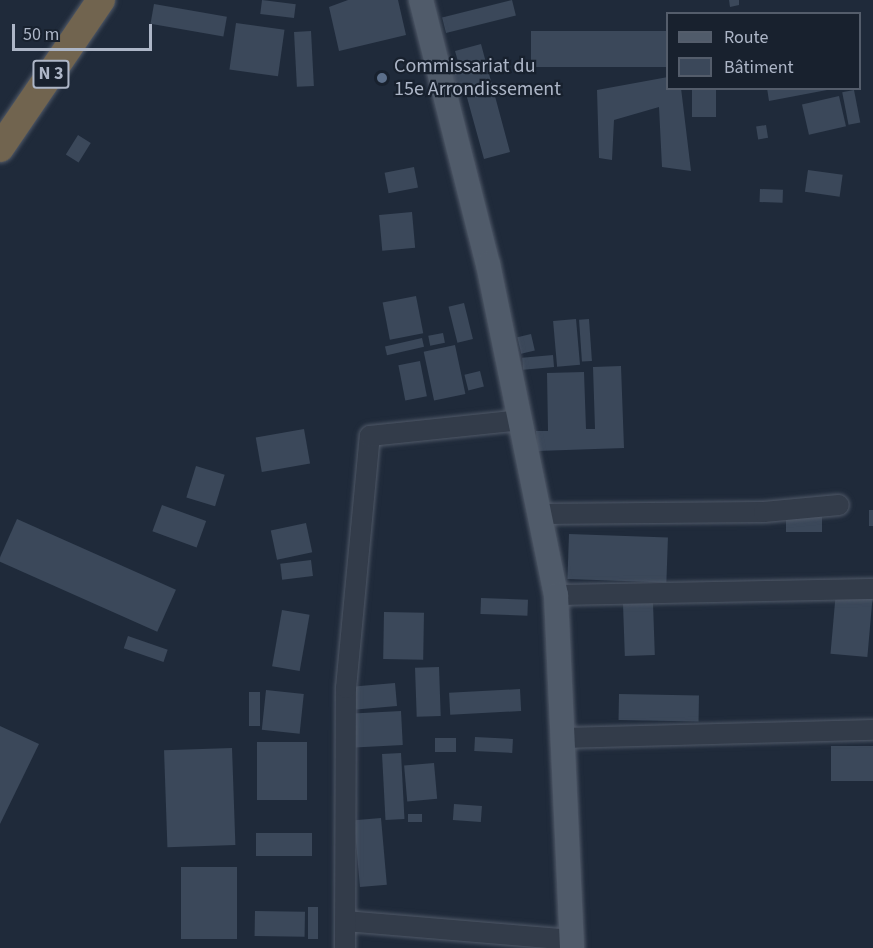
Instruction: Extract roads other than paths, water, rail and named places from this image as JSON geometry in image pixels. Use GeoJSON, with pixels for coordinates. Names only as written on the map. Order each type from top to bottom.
{"type":"FeatureCollection","features":[{"type":"Feature","properties":{"kind":"highway","name":"N 3"},"geometry":{"type":"LineString","coordinates":[[0,148],[101,0]]}},
{"type":"Feature","properties":{"kind":"main road"},"geometry":{"type":"LineString","coordinates":[[421,0],[488,264],[556,595],[572,944]]}},
{"type":"Feature","properties":{"kind":"street"},"geometry":{"type":"LineString","coordinates":[[345,948],[346,688],[370,436],[521,420]]}},
{"type":"Feature","properties":{"kind":"street"},"geometry":{"type":"LineString","coordinates":[[540,514],[764,512],[839,505]]}},
{"type":"Feature","properties":{"kind":"street"},"geometry":{"type":"LineString","coordinates":[[556,595],[873,589]]}},
{"type":"Feature","properties":{"kind":"street"},"geometry":{"type":"LineString","coordinates":[[563,738],[873,730]]}},
{"type":"Feature","properties":{"kind":"street"},"geometry":{"type":"LineString","coordinates":[[346,921],[572,944]]}},
{"type":"Feature","properties":{"kind":"place","name":"Commissariat du 15e Arrondissement"},"geometry":{"type":"Point","coordinates":[382,78]}}]}
